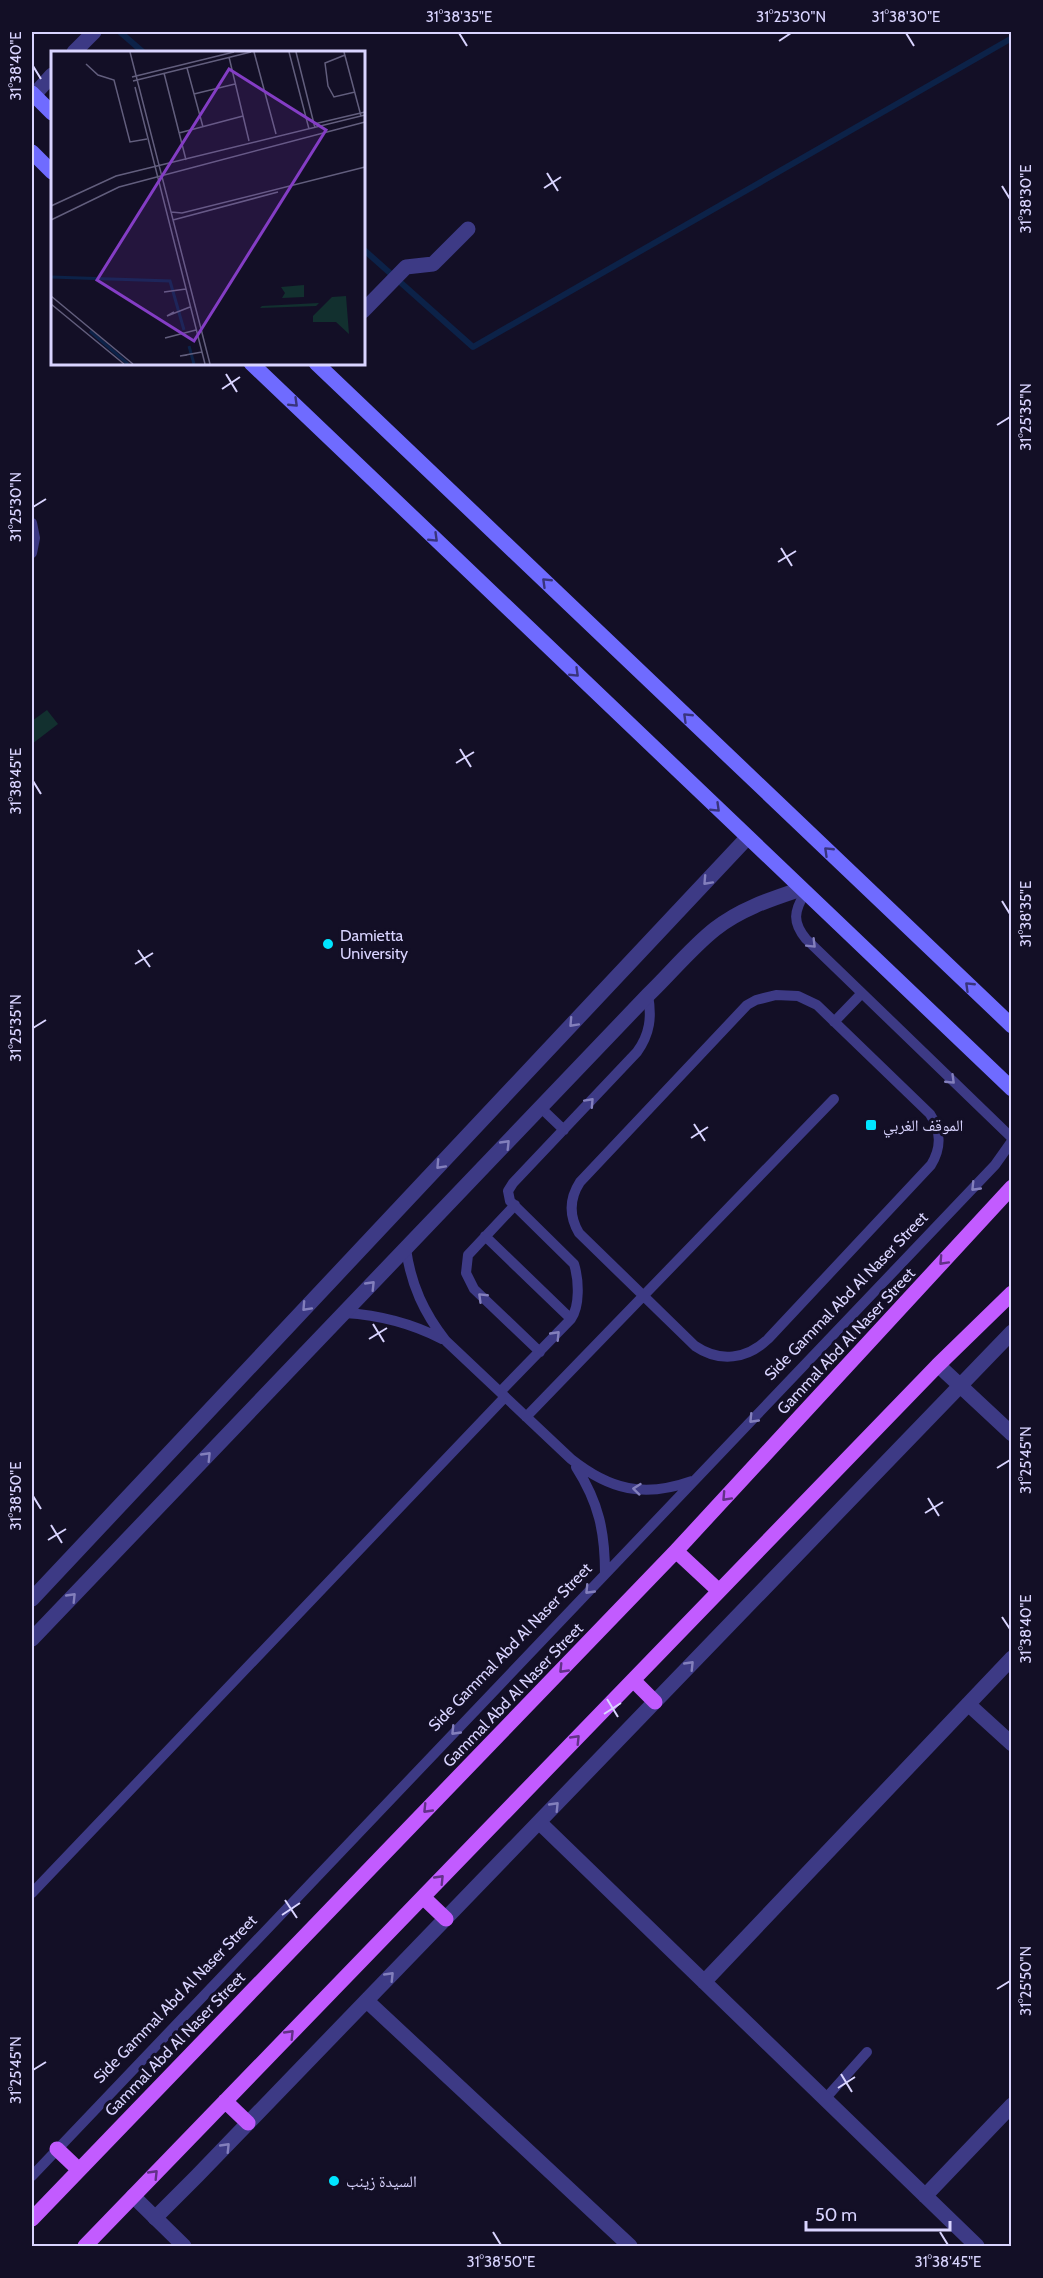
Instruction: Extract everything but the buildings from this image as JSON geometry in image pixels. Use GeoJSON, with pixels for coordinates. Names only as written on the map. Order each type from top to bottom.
{"type":"FeatureCollection","features":[{"type":"Feature","properties":{"kind":"main road"},"geometry":{"type":"LineString","coordinates":[[33,94],[51,111]]}},
{"type":"Feature","properties":{"kind":"main road"},"geometry":{"type":"LineString","coordinates":[[33,156],[51,171]]}},
{"type":"Feature","properties":{"kind":"main road"},"geometry":{"type":"LineString","coordinates":[[252,364],[1011,1089]]}},
{"type":"Feature","properties":{"kind":"main road"},"geometry":{"type":"LineString","coordinates":[[317,364],[1011,1026]]}},
{"type":"Feature","properties":{"kind":"main road","name":"Gammal Abd Al Naser Street"},"geometry":{"type":"LineString","coordinates":[[32,2219],[676,1551],[1011,1189]]}},
{"type":"Feature","properties":{"kind":"main road"},"geometry":{"type":"LineString","coordinates":[[93,2244],[133,2196],[938,1365],[1011,1293]]}},
{"type":"Feature","properties":{"kind":"main road"},"geometry":{"type":"LineString","coordinates":[[676,1551],[719,1591]]}},
{"type":"Feature","properties":{"kind":"main road"},"geometry":{"type":"LineString","coordinates":[[633,1680],[655,1702]]}},
{"type":"Feature","properties":{"kind":"main road"},"geometry":{"type":"LineString","coordinates":[[423,1897],[446,1918]]}},
{"type":"Feature","properties":{"kind":"main road"},"geometry":{"type":"LineString","coordinates":[[225,2101],[248,2123]]}},
{"type":"Feature","properties":{"kind":"main road"},"geometry":{"type":"LineString","coordinates":[[57,2149],[79,2170]]}},
{"type":"Feature","properties":{"kind":"street"},"geometry":{"type":"LineString","coordinates":[[75,51],[94,32]]}},
{"type":"Feature","properties":{"kind":"street"},"geometry":{"type":"LineString","coordinates":[[33,94],[51,76]]}},
{"type":"Feature","properties":{"kind":"street"},"geometry":{"type":"LineString","coordinates":[[364,310],[406,267],[433,264],[468,229]]}},
{"type":"Feature","properties":{"kind":"street"},"geometry":{"type":"LineString","coordinates":[[32,1599],[747,838]]}},
{"type":"Feature","properties":{"kind":"street"},"geometry":{"type":"LineString","coordinates":[[32,1639],[648,995],[714,930],[734,916],[754,907],[803,891]]}},
{"type":"Feature","properties":{"kind":"street"},"geometry":{"type":"LineString","coordinates":[[154,2218],[367,2001],[1011,1332]]}},
{"type":"Feature","properties":{"kind":"street"},"geometry":{"type":"LineString","coordinates":[[938,1365],[1011,1434]]}},
{"type":"Feature","properties":{"kind":"street"},"geometry":{"type":"LineString","coordinates":[[704,1982],[1011,1658]]}},
{"type":"Feature","properties":{"kind":"street"},"geometry":{"type":"LineString","coordinates":[[968,1704],[1011,1744]]}},
{"type":"Feature","properties":{"kind":"street"},"geometry":{"type":"LineString","coordinates":[[539,1822],[977,2247]]}},
{"type":"Feature","properties":{"kind":"street"},"geometry":{"type":"LineString","coordinates":[[367,2001],[630,2247]]}},
{"type":"Feature","properties":{"kind":"street"},"geometry":{"type":"LineString","coordinates":[[925,2196],[1011,2105]]}},
{"type":"Feature","properties":{"kind":"street"},"geometry":{"type":"LineString","coordinates":[[133,2196],[184,2247]]}},
{"type":"Feature","properties":{"kind":"lane"},"geometry":{"type":"LineString","coordinates":[[32,523],[34,538],[32,553]]}},
{"type":"Feature","properties":{"kind":"lane","name":"Side Gammal Abd Al Naser Street"},"geometry":{"type":"LineString","coordinates":[[32,2176],[995,1166],[1011,1140],[800,932],[796,914],[803,891]]}},
{"type":"Feature","properties":{"kind":"lane"},"geometry":{"type":"LineString","coordinates":[[834,1022],[862,993]]}},
{"type":"Feature","properties":{"kind":"lane"},"geometry":{"type":"LineString","coordinates":[[32,1893],[571,1320],[577,1306],[574,1264],[515,1205],[508,1196],[510,1187],[642,1046],[651,1016],[648,995]]}},
{"type":"Feature","properties":{"kind":"lane"},"geometry":{"type":"LineString","coordinates":[[776,995],[798,996],[817,1005],[930,1114],[936,1123],[939,1144],[931,1165],[768,1339],[751,1352],[719,1357],[703,1351],[644,1296],[579,1233],[572,1217],[572,1198],[580,1182],[747,1005],[776,995]]}},
{"type":"Feature","properties":{"kind":"lane"},"geometry":{"type":"LineString","coordinates":[[526,1417],[834,1099]]}},
{"type":"Feature","properties":{"kind":"lane"},"geometry":{"type":"LineString","coordinates":[[541,1108],[564,1130]]}},
{"type":"Feature","properties":{"kind":"lane"},"geometry":{"type":"LineString","coordinates":[[515,1205],[468,1255],[465,1264],[469,1281],[540,1352]]}},
{"type":"Feature","properties":{"kind":"lane"},"geometry":{"type":"LineString","coordinates":[[485,1236],[571,1320]]}},
{"type":"Feature","properties":{"kind":"lane"},"geometry":{"type":"LineString","coordinates":[[406,1249],[408,1266],[419,1298],[446,1341],[588,1473],[608,1483],[629,1489],[651,1491],[673,1488],[694,1481]]}},
{"type":"Feature","properties":{"kind":"lane"},"geometry":{"type":"LineString","coordinates":[[345,1313],[366,1314],[408,1324],[446,1341]]}},
{"type":"Feature","properties":{"kind":"lane"},"geometry":{"type":"LineString","coordinates":[[571,1459],[588,1485],[599,1513],[605,1543],[605,1574]]}},
{"type":"Feature","properties":{"kind":"lane"},"geometry":{"type":"LineString","coordinates":[[825,2099],[867,2052]]}},
{"type":"Feature","properties":{"kind":"green space"},"geometry":{"type":"Polygon","coordinates":[[[47,710],[58,724],[32,744],[32,721],[47,710]]]}},
{"type":"Feature","properties":{"kind":"waterway"},"geometry":{"type":"LineString","coordinates":[[120,32],[142,51]]}},
{"type":"Feature","properties":{"kind":"waterway"},"geometry":{"type":"LineString","coordinates":[[364,250],[473,347],[1012,38]]}},
{"type":"Feature","properties":{"kind":"place","name":"Damietta University"},"geometry":{"type":"Point","coordinates":[328,944]}},
{"type":"Feature","properties":{"kind":"place","name":"الموقف الغربي"},"geometry":{"type":"Point","coordinates":[871,1125]}},
{"type":"Feature","properties":{"kind":"place","name":"السيدة زينب"},"geometry":{"type":"Point","coordinates":[334,2181]}}]}
